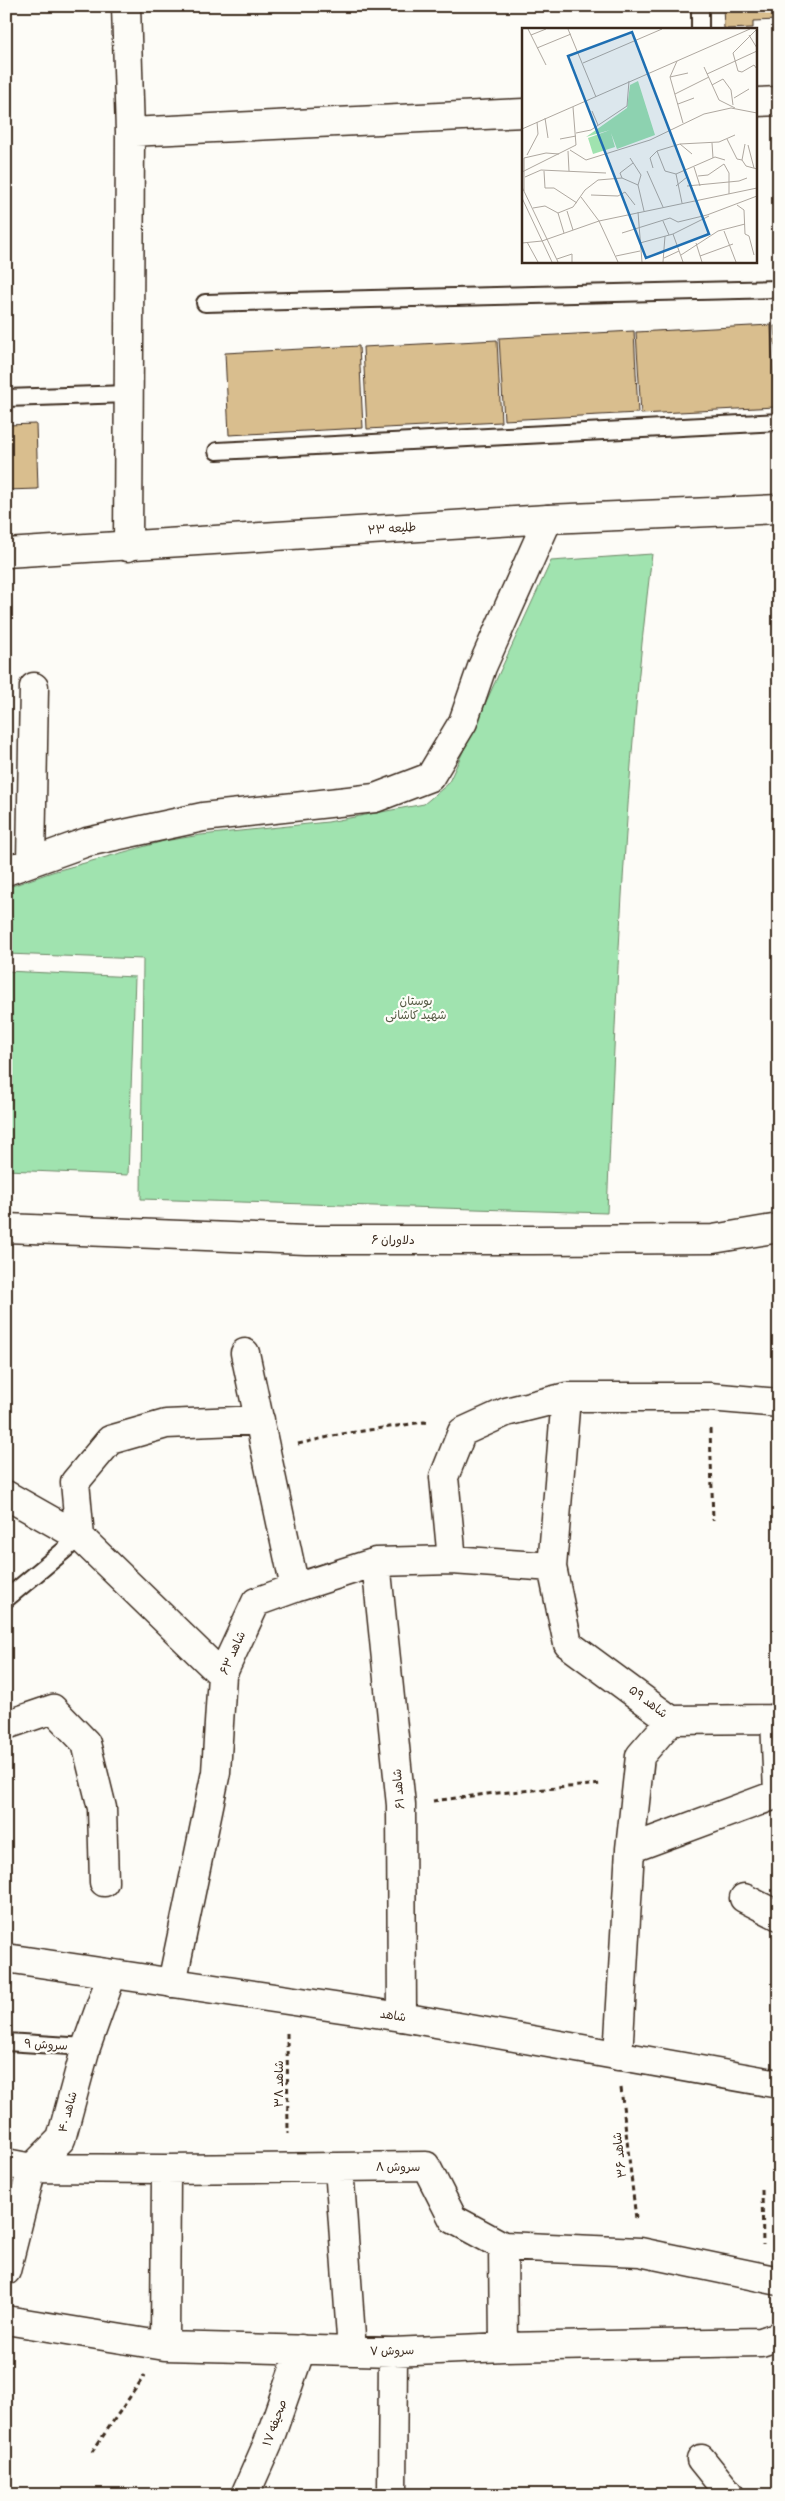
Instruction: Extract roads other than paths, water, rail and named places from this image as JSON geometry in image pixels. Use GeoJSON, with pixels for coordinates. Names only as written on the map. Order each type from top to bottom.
{"type":"FeatureCollection","features":[{"type":"Feature","properties":{"kind":"street"},"geometry":{"type":"LineString","coordinates":[[126,6],[130,132],[128,547]]}},
{"type":"Feature","properties":{"kind":"street"},"geometry":{"type":"LineString","coordinates":[[758,102],[779,101]]}},
{"type":"Feature","properties":{"kind":"street"},"geometry":{"type":"LineString","coordinates":[[130,132],[522,113]]}},
{"type":"Feature","properties":{"kind":"street","name":"طلیعه ۲۳"},"geometry":{"type":"LineString","coordinates":[[6,553],[128,547],[548,519],[779,509]]}},
{"type":"Feature","properties":{"kind":"street"},"geometry":{"type":"LineString","coordinates":[[34,688],[19,867],[87,842],[203,816],[375,798],[430,777],[463,722],[482,667],[548,519]]}},
{"type":"Feature","properties":{"kind":"street","name":"دلاوران ۶"},"geometry":{"type":"LineString","coordinates":[[6,1228],[306,1240],[542,1240],[713,1239],[779,1228]]}},
{"type":"Feature","properties":{"kind":"street"},"geometry":{"type":"LineString","coordinates":[[245,1353],[295,1588]]}},
{"type":"Feature","properties":{"kind":"street"},"geometry":{"type":"LineString","coordinates":[[452,1560],[444,1477],[462,1432],[506,1412],[566,1397],[709,1397],[779,1403]]}},
{"type":"Feature","properties":{"kind":"street","name":"شاهد ۵۹"},"geometry":{"type":"LineString","coordinates":[[566,1397],[552,1567],[568,1644],[671,1720],[640,1756],[636,1781],[630,1849],[618,2056]]}},
{"type":"Feature","properties":{"kind":"street"},"geometry":{"type":"LineString","coordinates":[[80,1537],[75,1482],[110,1440],[166,1424],[260,1420]]}},
{"type":"Feature","properties":{"kind":"street"},"geometry":{"type":"LineString","coordinates":[[6,1495],[80,1537],[222,1675]]}},
{"type":"Feature","properties":{"kind":"street","name":"شاهد ۶۳"},"geometry":{"type":"LineString","coordinates":[[172,1983],[216,1772],[222,1675],[256,1602],[376,1562],[452,1560],[552,1567]]}},
{"type":"Feature","properties":{"kind":"street","name":"شاهد ۶۱"},"geometry":{"type":"LineString","coordinates":[[376,1562],[401,1806],[402,2018]]}},
{"type":"Feature","properties":{"kind":"street"},"geometry":{"type":"LineString","coordinates":[[6,1725],[53,1709],[86,1743],[102,1808],[104,1882]]}},
{"type":"Feature","properties":{"kind":"street"},"geometry":{"type":"LineString","coordinates":[[630,1849],[778,1794],[777,1718],[671,1720]]}},
{"type":"Feature","properties":{"kind":"street"},"geometry":{"type":"LineString","coordinates":[[744,1898],[779,1916]]}},
{"type":"Feature","properties":{"kind":"street","name":"شاهد"},"geometry":{"type":"LineString","coordinates":[[6,1958],[402,2018],[779,2084]]}},
{"type":"Feature","properties":{"kind":"street","name":"شاهد ۴۰"},"geometry":{"type":"LineString","coordinates":[[19,2165],[61,2139],[86,2047],[112,1974]]}},
{"type":"Feature","properties":{"kind":"street"},"geometry":{"type":"LineString","coordinates":[[6,2271],[19,2165]]}},
{"type":"Feature","properties":{"kind":"street","name":"سروش ۸"},"geometry":{"type":"LineString","coordinates":[[19,2165],[166,2169],[426,2166],[453,2219],[503,2246],[640,2252],[771,2279]]}},
{"type":"Feature","properties":{"kind":"street"},"geometry":{"type":"LineString","coordinates":[[339,2167],[352,2351]]}},
{"type":"Feature","properties":{"kind":"street"},"geometry":{"type":"LineString","coordinates":[[165,2346],[166,2169]]}},
{"type":"Feature","properties":{"kind":"street"},"geometry":{"type":"LineString","coordinates":[[503,2246],[504,2347]]}},
{"type":"Feature","properties":{"kind":"street","name":"سروش ۷"},"geometry":{"type":"LineString","coordinates":[[6,2320],[165,2346],[394,2352],[504,2347],[761,2342],[779,2336]]}},
{"type":"Feature","properties":{"kind":"street","name":"صحیفه ۱۷"},"geometry":{"type":"LineString","coordinates":[[245,2495],[268,2442],[301,2349]]}},
{"type":"Feature","properties":{"kind":"street"},"geometry":{"type":"LineString","coordinates":[[392,2495],[394,2352]]}},
{"type":"Feature","properties":{"kind":"street"},"geometry":{"type":"LineString","coordinates":[[701,2459],[730,2495]]}},
{"type":"Feature","properties":{"kind":"lane"},"geometry":{"type":"LineString","coordinates":[[700,6],[700,28]]}},
{"type":"Feature","properties":{"kind":"lane"},"geometry":{"type":"LineString","coordinates":[[205,303],[779,289]]}},
{"type":"Feature","properties":{"kind":"lane"},"geometry":{"type":"LineString","coordinates":[[6,398],[128,394]]}},
{"type":"Feature","properties":{"kind":"lane"},"geometry":{"type":"LineString","coordinates":[[217,451],[779,422]]}},
{"type":"Feature","properties":{"kind":"lane"},"geometry":{"type":"LineString","coordinates":[[6,1599],[80,1537]]}},
{"type":"Feature","properties":{"kind":"lane","name":"سروش ۹"},"geometry":{"type":"LineString","coordinates":[[6,2042],[86,2047]]}},
{"type":"Feature","properties":{"kind":"park label","name":"بوستان شهید کاشانی"},"geometry":{"type":"Point","coordinates":[416,1008]}}]}
